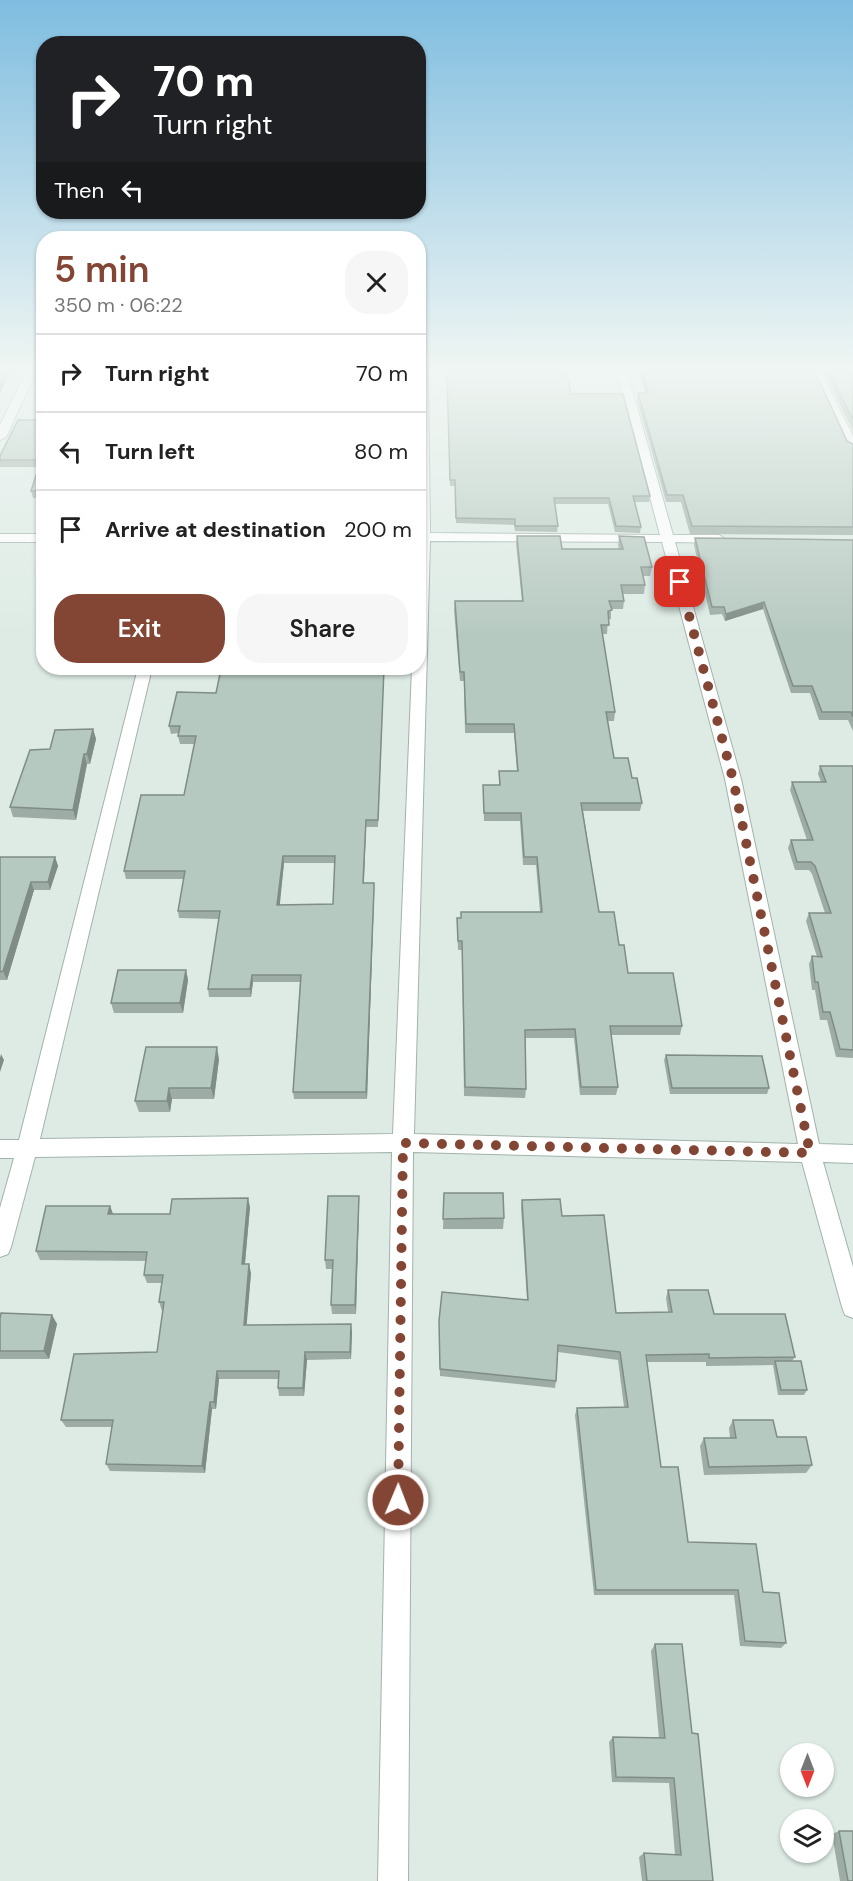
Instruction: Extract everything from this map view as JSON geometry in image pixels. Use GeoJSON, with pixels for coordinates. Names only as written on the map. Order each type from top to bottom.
{"type":"FeatureCollection","features":[{"type":"Feature","properties":{"kind":"street"},"geometry":{"type":"LineString","coordinates":[[646,460],[733,779],[810,1153],[853,1307]]}},
{"type":"Feature","properties":{"kind":"street"},"geometry":{"type":"LineString","coordinates":[[426,537],[737,539]]}},
{"type":"Feature","properties":{"kind":"street"},"geometry":{"type":"LineString","coordinates":[[0,538],[36,538]]}},
{"type":"Feature","properties":{"kind":"street"},"geometry":{"type":"LineString","coordinates":[[0,1247],[27,1150],[143,675]]}},
{"type":"Feature","properties":{"kind":"street"},"geometry":{"type":"LineString","coordinates":[[393,1881],[403,1143],[417,675]]}},
{"type":"Feature","properties":{"kind":"street"},"geometry":{"type":"LineString","coordinates":[[0,1149],[403,1143],[853,1154]]}},
{"type":"Feature","properties":{"kind":"building"},"geometry":{"type":"Polygon","coordinates":[[[449,460],[640,460],[650,496],[633,496],[641,527],[616,526],[609,498],[554,498],[558,526],[515,526],[515,519],[456,518],[455,480],[450,480],[449,460]]]}},
{"type":"Feature","properties":{"kind":"building"},"geometry":{"type":"Polygon","coordinates":[[[657,460],[853,460],[853,527],[692,526],[683,495],[667,495],[657,460]]]}},
{"type":"Feature","properties":{"kind":"building"},"geometry":{"type":"Polygon","coordinates":[[[36,476],[36,491],[31,491],[36,476]]]}},
{"type":"Feature","properties":{"kind":"building"},"geometry":{"type":"Polygon","coordinates":[[[517,536],[560,536],[562,549],[623,549],[619,536],[644,537],[652,567],[641,567],[645,585],[621,585],[624,601],[609,601],[612,610],[608,611],[609,625],[601,625],[615,712],[606,712],[614,758],[628,758],[632,778],[637,778],[642,803],[581,803],[599,912],[614,912],[619,945],[624,945],[628,973],[673,973],[682,1026],[610,1026],[618,1087],[581,1087],[575,1029],[525,1030],[526,1089],[465,1087],[462,941],[458,941],[457,918],[461,918],[461,912],[542,912],[537,857],[524,857],[521,813],[484,813],[483,785],[500,785],[499,771],[518,771],[514,724],[466,724],[464,672],[460,672],[455,601],[523,601],[517,536]]]}},
{"type":"Feature","properties":{"kind":"building"},"geometry":{"type":"Polygon","coordinates":[[[695,538],[853,540],[853,717],[851,712],[822,712],[812,686],[793,686],[764,602],[726,614],[724,607],[712,607],[695,538]]]}},
{"type":"Feature","properties":{"kind":"building"},"geometry":{"type":"Polygon","coordinates":[[[220,675],[384,675],[378,820],[366,820],[363,883],[374,883],[366,1092],[293,1092],[301,975],[252,975],[250,989],[208,989],[220,911],[178,911],[185,871],[124,871],[141,795],[184,795],[196,736],[178,736],[180,726],[169,726],[177,692],[216,693],[220,675]],[[283,856],[277,905],[333,904],[335,856],[283,856]]]}},
{"type":"Feature","properties":{"kind":"building"},"geometry":{"type":"Polygon","coordinates":[[[93,729],[87,754],[84,754],[73,810],[10,807],[30,750],[50,749],[55,730],[93,729]]]}},
{"type":"Feature","properties":{"kind":"building"},"geometry":{"type":"Polygon","coordinates":[[[820,766],[853,766],[853,1050],[840,1049],[830,1012],[823,1012],[818,982],[815,982],[812,956],[822,957],[809,913],[831,913],[815,866],[811,862],[797,862],[791,840],[813,840],[792,782],[826,782],[820,766]]]}},
{"type":"Feature","properties":{"kind":"building"},"geometry":{"type":"Polygon","coordinates":[[[0,857],[55,857],[48,882],[31,882],[3,971],[0,972],[0,857]]]}},
{"type":"Feature","properties":{"kind":"building"},"geometry":{"type":"Polygon","coordinates":[[[118,970],[186,970],[180,1003],[111,1003],[118,970]]]}},
{"type":"Feature","properties":{"kind":"building"},"geometry":{"type":"Polygon","coordinates":[[[146,1047],[217,1047],[211,1088],[169,1088],[167,1101],[135,1101],[146,1047]]]}},
{"type":"Feature","properties":{"kind":"building"},"geometry":{"type":"Polygon","coordinates":[[[666,1055],[762,1056],[769,1088],[672,1088],[666,1055]]]}},
{"type":"Feature","properties":{"kind":"building"},"geometry":{"type":"Polygon","coordinates":[[[444,1193],[503,1193],[504,1218],[443,1219],[444,1193]]]}},
{"type":"Feature","properties":{"kind":"building"},"geometry":{"type":"Polygon","coordinates":[[[328,1196],[359,1196],[355,1305],[331,1305],[333,1260],[325,1260],[328,1196]]]}},
{"type":"Feature","properties":{"kind":"building"},"geometry":{"type":"Polygon","coordinates":[[[248,1198],[242,1264],[249,1264],[244,1325],[351,1324],[350,1352],[305,1352],[303,1388],[278,1388],[279,1371],[217,1371],[214,1402],[210,1402],[202,1466],[106,1464],[113,1420],[61,1420],[74,1354],[157,1352],[164,1302],[159,1302],[163,1275],[144,1275],[147,1252],[36,1251],[46,1206],[110,1206],[108,1214],[170,1214],[172,1199],[248,1198]]]}},
{"type":"Feature","properties":{"kind":"building"},"geometry":{"type":"Polygon","coordinates":[[[560,1199],[562,1216],[604,1215],[616,1313],[672,1312],[668,1290],[708,1290],[714,1314],[785,1314],[795,1357],[709,1358],[709,1354],[646,1355],[661,1467],[678,1467],[688,1542],[756,1544],[763,1592],[779,1593],[786,1643],[745,1641],[738,1590],[596,1590],[577,1408],[628,1407],[620,1352],[558,1345],[556,1381],[440,1369],[439,1321],[442,1292],[528,1300],[522,1200],[560,1199]]]}},
{"type":"Feature","properties":{"kind":"building"},"geometry":{"type":"Polygon","coordinates":[[[1,1313],[52,1315],[44,1351],[0,1351],[1,1313]]]}},
{"type":"Feature","properties":{"kind":"building"},"geometry":{"type":"Polygon","coordinates":[[[775,1361],[801,1361],[807,1390],[781,1390],[775,1361]]]}},
{"type":"Feature","properties":{"kind":"building"},"geometry":{"type":"Polygon","coordinates":[[[733,1420],[773,1420],[777,1437],[806,1437],[812,1465],[709,1467],[704,1438],[736,1438],[733,1420]]]}},
{"type":"Feature","properties":{"kind":"building"},"geometry":{"type":"Polygon","coordinates":[[[655,1644],[682,1644],[692,1733],[698,1734],[713,1881],[647,1881],[644,1853],[681,1855],[674,1778],[616,1777],[613,1737],[665,1738],[655,1644]]]}},
{"type":"Feature","properties":{"kind":"building"},"geometry":{"type":"Polygon","coordinates":[[[839,1831],[853,1831],[853,1881],[848,1881],[839,1831]]]}},
{"type":"Feature","properties":{"kind":"route"},"geometry":{"type":"LineString","coordinates":[[398,1500],[403,1143],[810,1153],[733,779],[680,582]]}}]}
